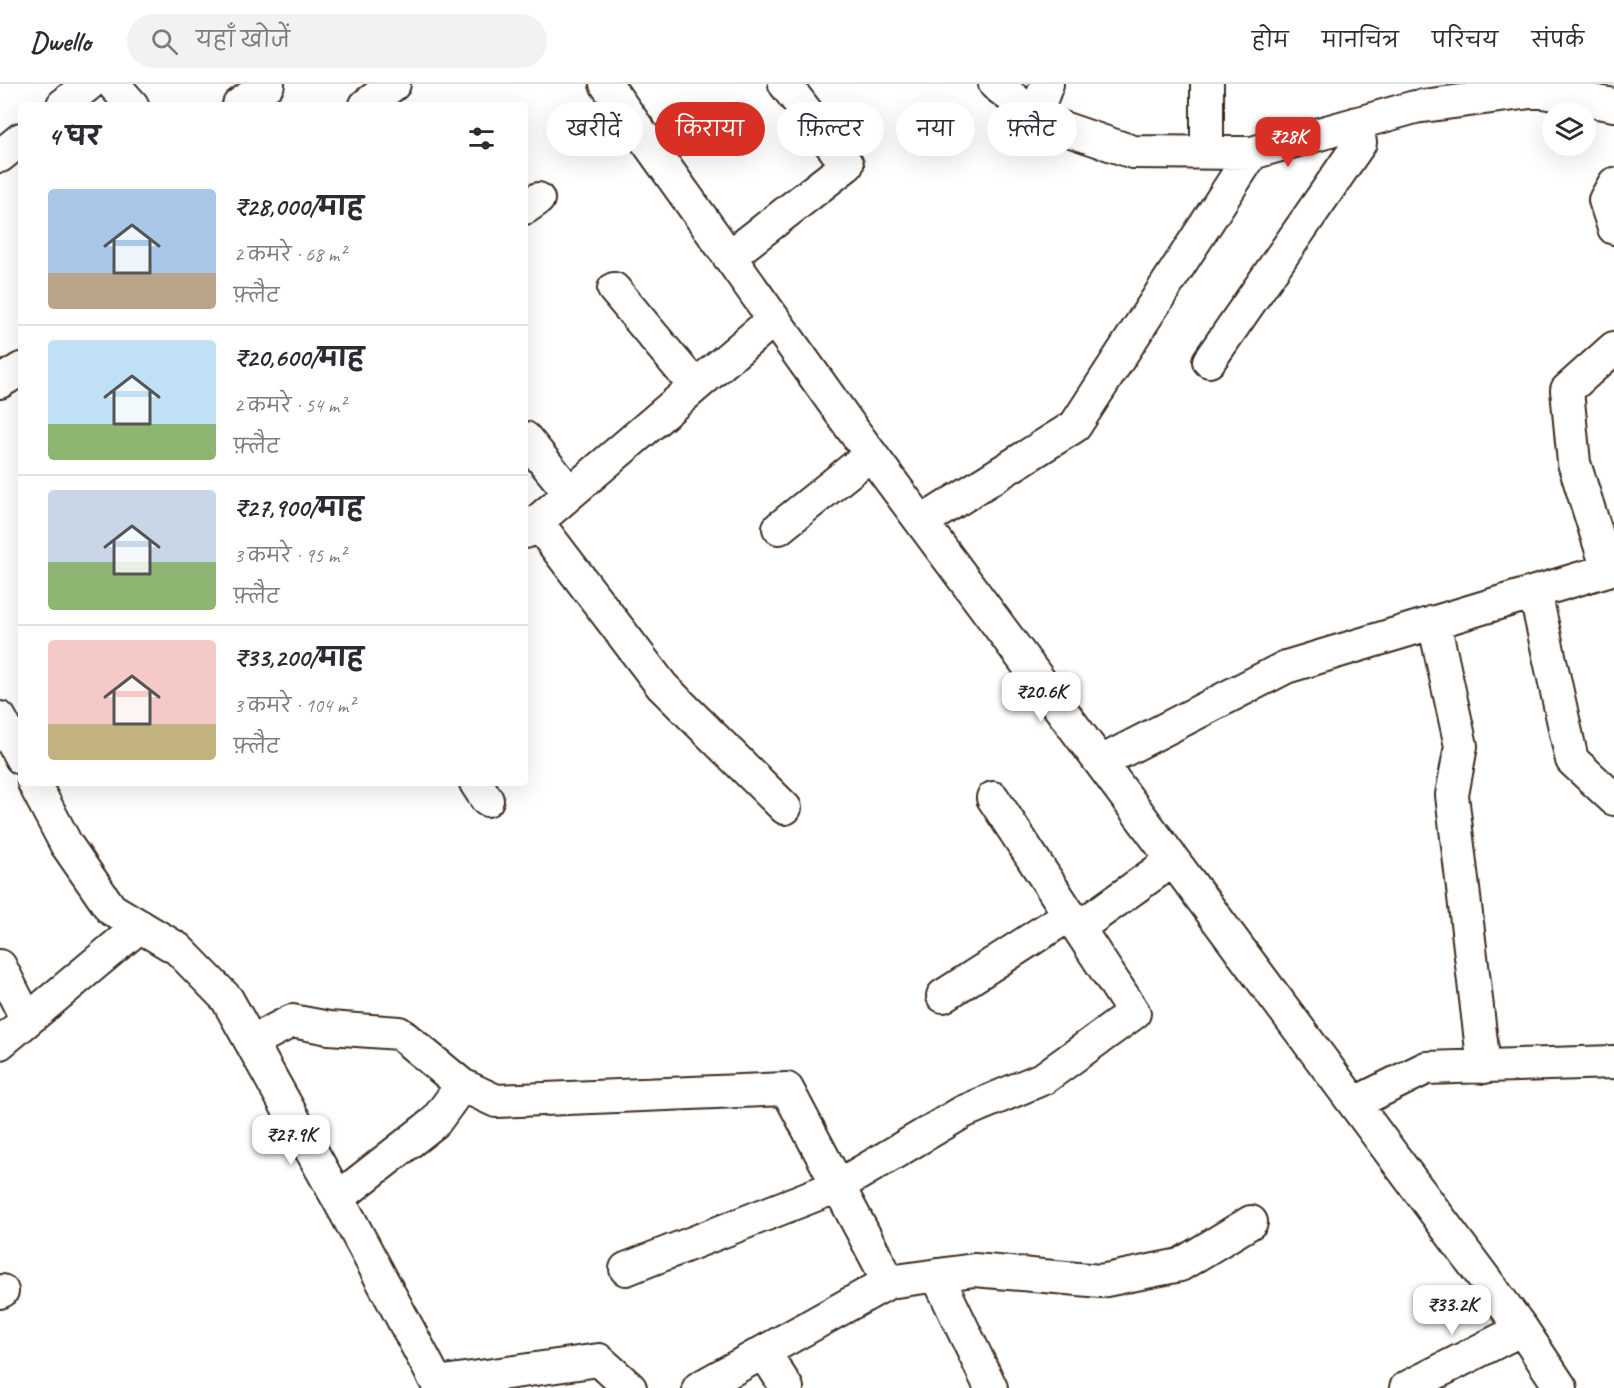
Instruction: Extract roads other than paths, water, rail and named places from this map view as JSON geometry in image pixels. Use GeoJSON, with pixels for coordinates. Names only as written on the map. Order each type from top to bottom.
{"type":"FeatureCollection","features":[{"type":"Feature","properties":{"kind":"street"},"geometry":{"type":"LineString","coordinates":[[67,102],[89,84]]}},
{"type":"Feature","properties":{"kind":"street"},"geometry":{"type":"LineString","coordinates":[[113,84],[129,102]]}},
{"type":"Feature","properties":{"kind":"street"},"geometry":{"type":"LineString","coordinates":[[606,84],[871,454],[1522,1329],[1561,1388]]}},
{"type":"Feature","properties":{"kind":"street"},"geometry":{"type":"LineString","coordinates":[[729,257],[847,165],[785,84]]}},
{"type":"Feature","properties":{"kind":"street"},"geometry":{"type":"LineString","coordinates":[[995,84],[1018,102]]}},
{"type":"Feature","properties":{"kind":"street"},"geometry":{"type":"LineString","coordinates":[[1040,102],[1047,84]]}},
{"type":"Feature","properties":{"kind":"street"},"geometry":{"type":"LineString","coordinates":[[1207,84],[1208,152]]}},
{"type":"Feature","properties":{"kind":"street"},"geometry":{"type":"LineString","coordinates":[[1077,133],[1133,152],[1252,153],[1357,123],[1398,98],[1415,107],[1538,90],[1614,105]]}},
{"type":"Feature","properties":{"kind":"street"},"geometry":{"type":"LineString","coordinates":[[246,102],[272,91]]}},
{"type":"Feature","properties":{"kind":"street"},"geometry":{"type":"LineString","coordinates":[[1209,361],[1360,143],[1357,123]]}},
{"type":"Feature","properties":{"kind":"street"},"geometry":{"type":"LineString","coordinates":[[0,156],[18,141]]}},
{"type":"Feature","properties":{"kind":"street"},"geometry":{"type":"LineString","coordinates":[[922,522],[1075,426],[1252,153]]}},
{"type":"Feature","properties":{"kind":"street"},"geometry":{"type":"LineString","coordinates":[[1614,184],[1605,200],[1614,228]]}},
{"type":"Feature","properties":{"kind":"street"},"geometry":{"type":"LineString","coordinates":[[614,289],[695,386]]}},
{"type":"Feature","properties":{"kind":"street"},"geometry":{"type":"LineString","coordinates":[[774,319],[531,527],[662,686],[785,808]]}},
{"type":"Feature","properties":{"kind":"street"},"geometry":{"type":"LineString","coordinates":[[1101,762],[1286,667],[1608,570],[1574,463],[1567,390],[1614,348]]}},
{"type":"Feature","properties":{"kind":"street"},"geometry":{"type":"LineString","coordinates":[[0,382],[18,371]]}},
{"type":"Feature","properties":{"kind":"street"},"geometry":{"type":"LineString","coordinates":[[528,442],[570,493]]}},
{"type":"Feature","properties":{"kind":"street"},"geometry":{"type":"LineString","coordinates":[[779,528],[871,454]]}},
{"type":"Feature","properties":{"kind":"street"},"geometry":{"type":"LineString","coordinates":[[1535,592],[1572,759],[1614,799]]}},
{"type":"Feature","properties":{"kind":"street"},"geometry":{"type":"LineString","coordinates":[[1434,622],[1461,746],[1452,795],[1484,1067]]}},
{"type":"Feature","properties":{"kind":"street"},"geometry":{"type":"LineString","coordinates":[[0,718],[18,752]]}},
{"type":"Feature","properties":{"kind":"street"},"geometry":{"type":"LineString","coordinates":[[36,786],[66,844],[111,909],[178,949],[227,999],[338,1198],[430,1385],[599,1360],[630,1388]]}},
{"type":"Feature","properties":{"kind":"street"},"geometry":{"type":"LineString","coordinates":[[626,1269],[838,1186],[963,1112],[1044,1078],[1134,1014],[993,798]]}},
{"type":"Feature","properties":{"kind":"street"},"geometry":{"type":"LineString","coordinates":[[943,996],[1074,921],[1173,860]]}},
{"type":"Feature","properties":{"kind":"street"},"geometry":{"type":"LineString","coordinates":[[0,1043],[140,926]]}},
{"type":"Feature","properties":{"kind":"street"},"geometry":{"type":"LineString","coordinates":[[0,966],[27,1020]]}},
{"type":"Feature","properties":{"kind":"street"},"geometry":{"type":"LineString","coordinates":[[251,1042],[292,1021],[329,1028],[399,1033],[462,1085],[496,1101],[787,1089],[889,1282]]}},
{"type":"Feature","properties":{"kind":"street"},"geometry":{"type":"LineString","coordinates":[[1355,1103],[1426,1068],[1614,1062]]}},
{"type":"Feature","properties":{"kind":"street"},"geometry":{"type":"LineString","coordinates":[[338,1198],[435,1122],[462,1085]]}},
{"type":"Feature","properties":{"kind":"street"},"geometry":{"type":"LineString","coordinates":[[699,1388],[889,1282],[974,1270],[1101,1281],[1180,1265],[1251,1222]]}},
{"type":"Feature","properties":{"kind":"street"},"geometry":{"type":"LineString","coordinates":[[937,1275],[991,1388]]}},
{"type":"Feature","properties":{"kind":"street"},"geometry":{"type":"LineString","coordinates":[[1406,1388],[1522,1329]]}},
{"type":"Feature","properties":{"kind":"street"},"geometry":{"type":"LineString","coordinates":[[764,1352],[787,1388]]}}]}
